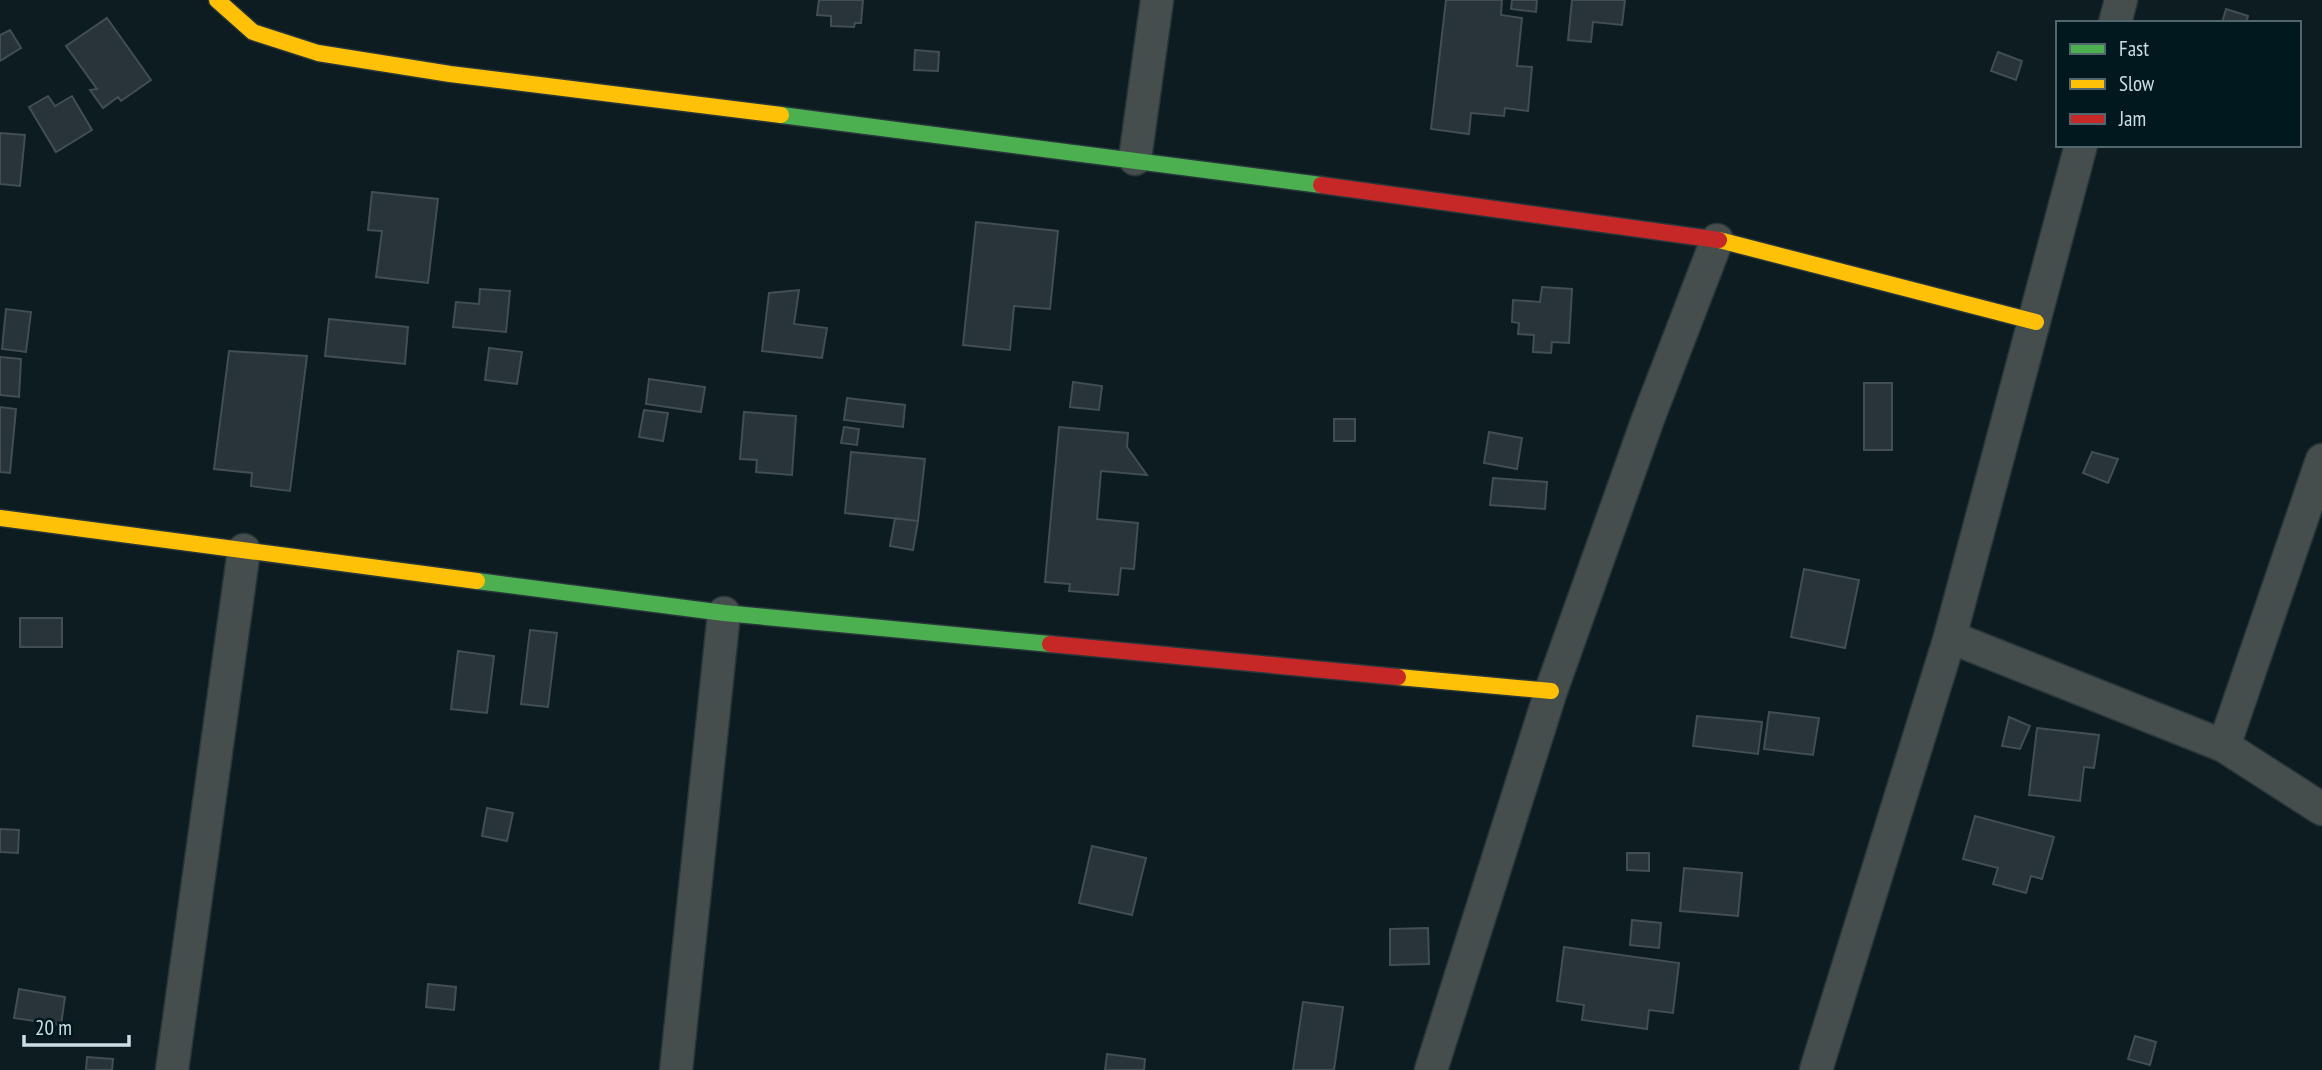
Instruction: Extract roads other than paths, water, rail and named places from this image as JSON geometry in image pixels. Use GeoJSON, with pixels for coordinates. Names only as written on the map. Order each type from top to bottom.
{"type":"FeatureCollection","features":[{"type":"Feature","properties":{"kind":"street"},"geometry":{"type":"LineString","coordinates":[[217,0],[253,32],[318,53],[450,74],[1135,159],[1717,240],[2036,321]]}},
{"type":"Feature","properties":{"kind":"street"},"geometry":{"type":"LineString","coordinates":[[1135,159],[1157,0]]}},
{"type":"Feature","properties":{"kind":"street"},"geometry":{"type":"LineString","coordinates":[[2116,21],[2121,0]]}},
{"type":"Feature","properties":{"kind":"street"},"geometry":{"type":"LineString","coordinates":[[1816,1070],[1950,637],[2080,147]]}},
{"type":"Feature","properties":{"kind":"street"},"geometry":{"type":"LineString","coordinates":[[1431,1070],[1551,691],[1648,419],[1717,240]]}},
{"type":"Feature","properties":{"kind":"street"},"geometry":{"type":"LineString","coordinates":[[2224,746],[2322,460]]}},
{"type":"Feature","properties":{"kind":"street"},"geometry":{"type":"LineString","coordinates":[[0,518],[724,613],[1551,691]]}},
{"type":"Feature","properties":{"kind":"street"},"geometry":{"type":"LineString","coordinates":[[172,1070],[244,550]]}},
{"type":"Feature","properties":{"kind":"street"},"geometry":{"type":"LineString","coordinates":[[676,1070],[724,613]]}},
{"type":"Feature","properties":{"kind":"street"},"geometry":{"type":"LineString","coordinates":[[1950,637],[2224,746],[2322,809]]}}]}
